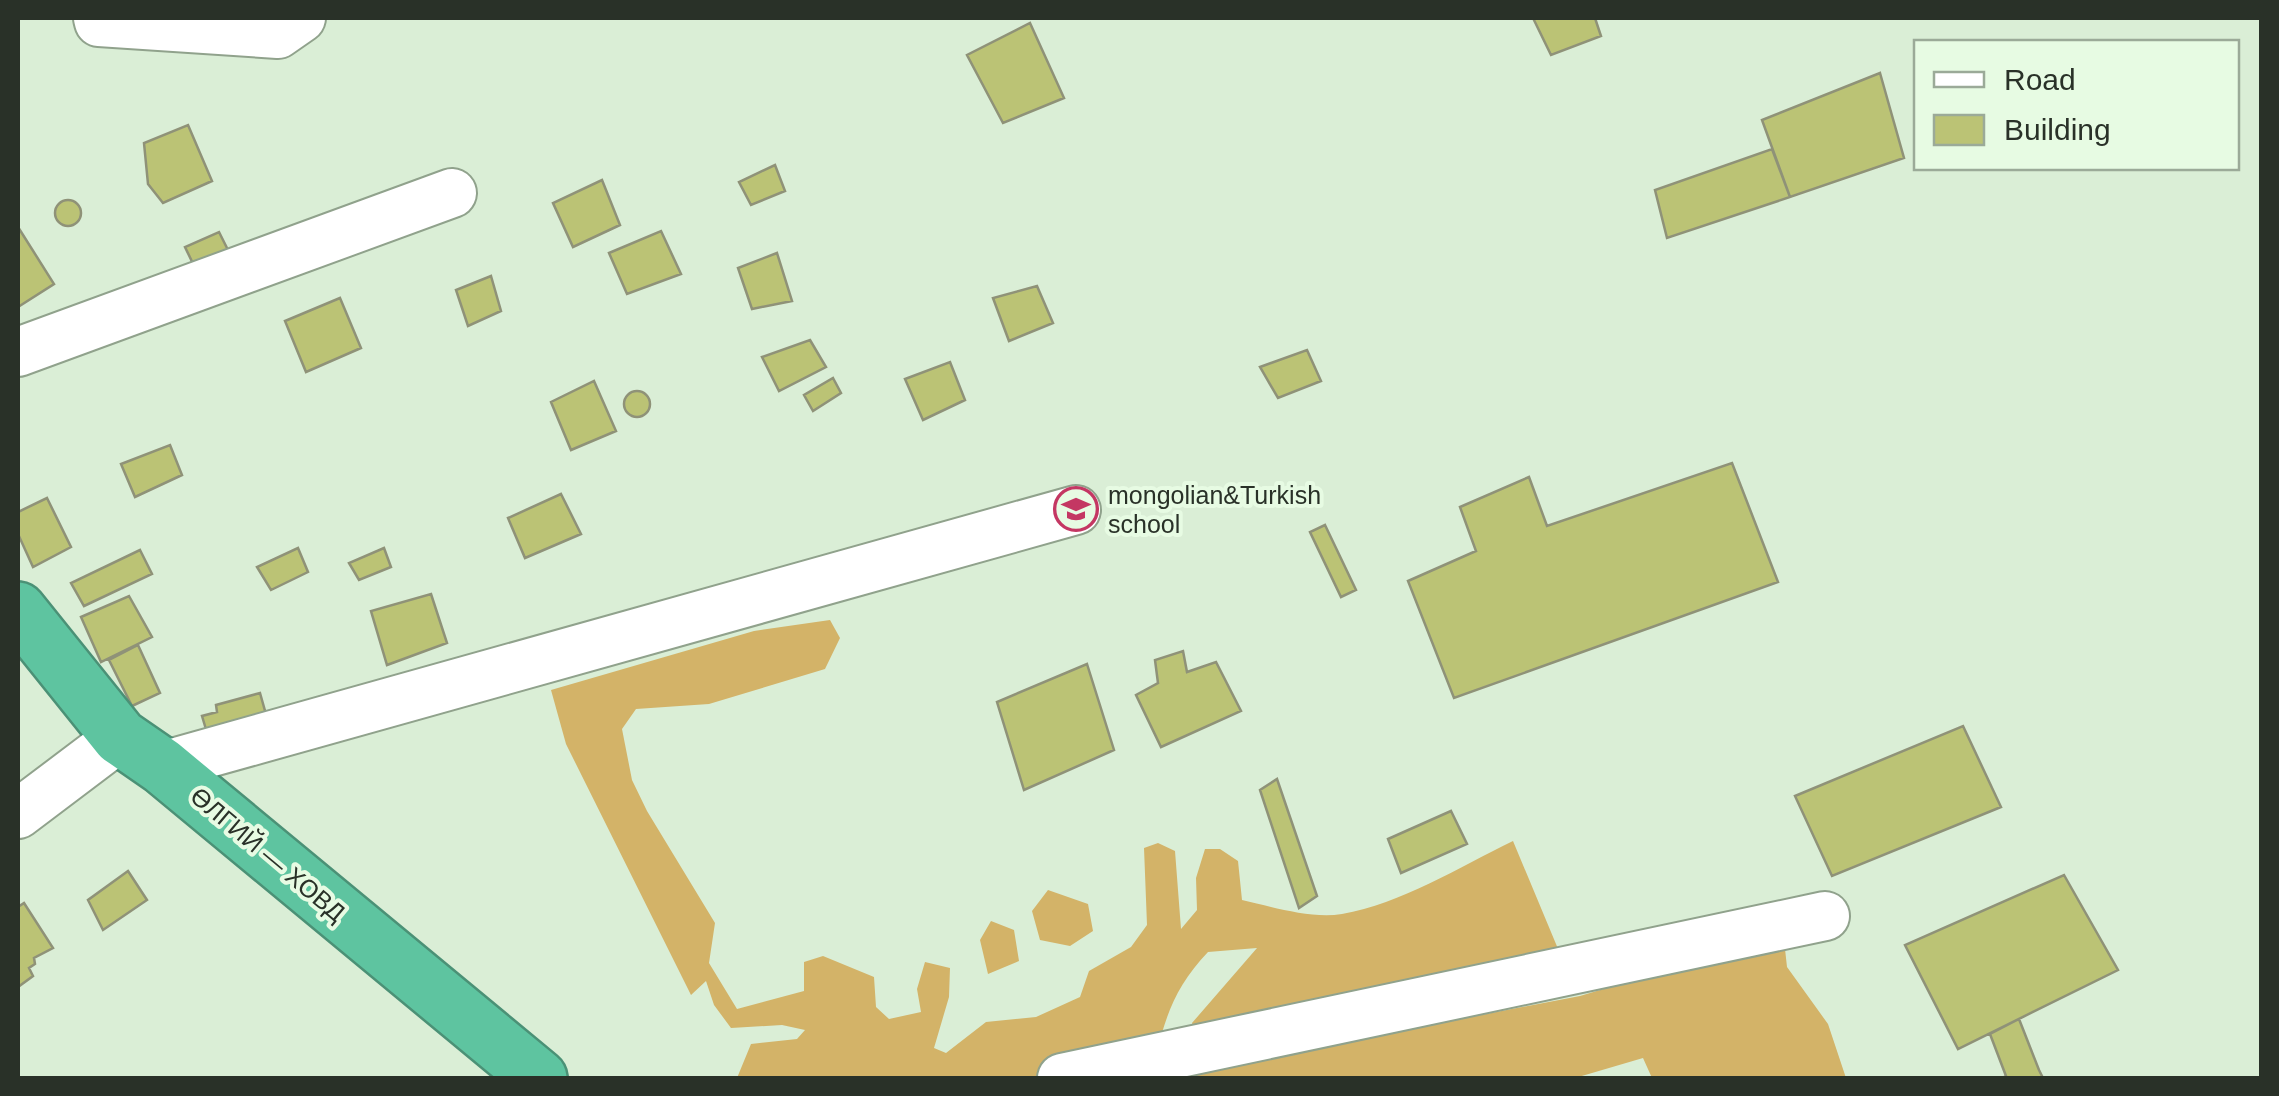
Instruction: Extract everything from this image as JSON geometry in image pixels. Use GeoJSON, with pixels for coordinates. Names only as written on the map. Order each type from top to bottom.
{"type":"FeatureCollection","features":[{"type":"Feature","properties":{"kind":"highway","name":"ӨЛГИЙ — ХОВД"},"geometry":{"type":"LineString","coordinates":[[18,610],[141,752],[540,1078]]}},
{"type":"Feature","properties":{"kind":"street"},"geometry":{"type":"LineString","coordinates":[[98,18],[99,22],[278,34],[301,18]]}},
{"type":"Feature","properties":{"kind":"street"},"geometry":{"type":"LineString","coordinates":[[18,352],[452,192]]}},
{"type":"Feature","properties":{"kind":"street"},"geometry":{"type":"LineString","coordinates":[[18,814],[141,752],[1076,510]]}},
{"type":"Feature","properties":{"kind":"street"},"geometry":{"type":"LineString","coordinates":[[1062,1078],[1825,916]]}},
{"type":"Feature","properties":{"kind":"shaded area"},"geometry":{"type":"Polygon","coordinates":[[[830,620],[840,638],[825,669],[709,704],[636,709],[622,729],[632,780],[715,923],[709,963],[737,1009],[804,991],[804,962],[823,956],[874,977],[876,1007],[889,1019],[921,1012],[917,989],[925,962],[950,968],[949,997],[934,1048],[946,1053],[986,1022],[1036,1017],[1080,997],[1089,971],[1131,947],[1147,925],[1144,848],[1158,843],[1175,851],[1181,929],[1197,910],[1196,878],[1205,849],[1220,849],[1238,861],[1242,900],[1292,912],[1330,915],[1386,902],[1513,841],[1571,980],[1199,1051],[1192,1023],[1257,948],[1208,952],[1174,999],[1156,1055],[1066,1078],[737,1078],[751,1044],[797,1039],[805,1030],[782,1025],[731,1028],[714,1005],[706,981],[691,995],[566,744],[551,690],[754,631],[830,620]]]}},
{"type":"Feature","properties":{"kind":"shaded area"},"geometry":{"type":"Polygon","coordinates":[[[1048,890],[1088,904],[1093,931],[1070,946],[1040,940],[1032,911],[1048,890]]]}},
{"type":"Feature","properties":{"kind":"shaded area"},"geometry":{"type":"Polygon","coordinates":[[[991,921],[1014,930],[1019,961],[988,974],[980,940],[991,921]]]}},
{"type":"Feature","properties":{"kind":"shaded area"},"geometry":{"type":"Polygon","coordinates":[[[1785,949],[1787,967],[1828,1024],[1846,1078],[1652,1078],[1643,1058],[1575,1078],[1177,1078],[1262,1057],[1580,996],[1660,972],[1785,949]]]}},
{"type":"Feature","properties":{"kind":"building"},"geometry":{"type":"Polygon","coordinates":[[[1533,18],[1595,18],[1601,36],[1551,55],[1533,18]]]}},
{"type":"Feature","properties":{"kind":"building"},"geometry":{"type":"Polygon","coordinates":[[[1030,23],[1064,98],[1003,123],[967,55],[1030,23]]]}},
{"type":"Feature","properties":{"kind":"building"},"geometry":{"type":"Polygon","coordinates":[[[1880,73],[1904,158],[1790,197],[1762,120],[1880,73]]]}},
{"type":"Feature","properties":{"kind":"building"},"geometry":{"type":"Polygon","coordinates":[[[188,125],[212,181],[163,203],[148,184],[144,143],[188,125]]]}},
{"type":"Feature","properties":{"kind":"building"},"geometry":{"type":"Polygon","coordinates":[[[1772,149],[1790,197],[1667,238],[1655,190],[1772,149]]]}},
{"type":"Feature","properties":{"kind":"building"},"geometry":{"type":"Polygon","coordinates":[[[775,165],[785,191],[751,205],[739,182],[775,165]]]}},
{"type":"Feature","properties":{"kind":"building"},"geometry":{"type":"Polygon","coordinates":[[[602,180],[620,225],[573,247],[553,203],[602,180]]]}},
{"type":"Feature","properties":{"kind":"building"},"geometry":{"type":"Polygon","coordinates":[[[68,200],[77,204],[81,213],[77,222],[68,226],[59,222],[55,213],[59,204],[68,200]]]}},
{"type":"Feature","properties":{"kind":"building"},"geometry":{"type":"Polygon","coordinates":[[[18,227],[54,284],[18,307],[18,227]]]}},
{"type":"Feature","properties":{"kind":"building"},"geometry":{"type":"Polygon","coordinates":[[[661,231],[681,274],[627,294],[609,253],[661,231]]]}},
{"type":"Feature","properties":{"kind":"building"},"geometry":{"type":"Polygon","coordinates":[[[219,232],[231,256],[197,272],[185,247],[219,232]]]}},
{"type":"Feature","properties":{"kind":"building"},"geometry":{"type":"Polygon","coordinates":[[[777,253],[792,301],[752,309],[738,268],[777,253]]]}},
{"type":"Feature","properties":{"kind":"building"},"geometry":{"type":"Polygon","coordinates":[[[491,276],[501,311],[468,326],[456,290],[491,276]]]}},
{"type":"Feature","properties":{"kind":"building"},"geometry":{"type":"Polygon","coordinates":[[[1037,286],[1053,323],[1009,341],[993,298],[1037,286]]]}},
{"type":"Feature","properties":{"kind":"building"},"geometry":{"type":"Polygon","coordinates":[[[340,298],[361,348],[306,372],[285,321],[340,298]]]}},
{"type":"Feature","properties":{"kind":"building"},"geometry":{"type":"Polygon","coordinates":[[[810,340],[826,367],[779,391],[762,357],[810,340]]]}},
{"type":"Feature","properties":{"kind":"building"},"geometry":{"type":"Polygon","coordinates":[[[1307,350],[1321,381],[1278,398],[1260,367],[1307,350]]]}},
{"type":"Feature","properties":{"kind":"building"},"geometry":{"type":"Polygon","coordinates":[[[950,362],[965,400],[923,420],[905,379],[950,362]]]}},
{"type":"Feature","properties":{"kind":"building"},"geometry":{"type":"Polygon","coordinates":[[[833,378],[841,393],[813,411],[804,395],[833,378]]]}},
{"type":"Feature","properties":{"kind":"building"},"geometry":{"type":"Polygon","coordinates":[[[594,381],[616,431],[571,450],[551,402],[594,381]]]}},
{"type":"Feature","properties":{"kind":"building"},"geometry":{"type":"Polygon","coordinates":[[[637,391],[646,395],[650,404],[646,413],[637,417],[628,413],[624,404],[628,395],[637,391]]]}},
{"type":"Feature","properties":{"kind":"building"},"geometry":{"type":"Polygon","coordinates":[[[170,445],[182,475],[135,497],[121,464],[170,445]]]}},
{"type":"Feature","properties":{"kind":"building"},"geometry":{"type":"Polygon","coordinates":[[[1732,463],[1778,582],[1454,698],[1408,581],[1476,551],[1460,507],[1529,477],[1547,526],[1732,463]]]}},
{"type":"Feature","properties":{"kind":"building"},"geometry":{"type":"Polygon","coordinates":[[[561,494],[581,534],[525,558],[508,518],[561,494]]]}},
{"type":"Feature","properties":{"kind":"building"},"geometry":{"type":"Polygon","coordinates":[[[47,498],[71,547],[33,567],[18,534],[18,512],[47,498]]]}},
{"type":"Feature","properties":{"kind":"building"},"geometry":{"type":"Polygon","coordinates":[[[1325,525],[1356,590],[1341,597],[1310,532],[1325,525]]]}},
{"type":"Feature","properties":{"kind":"building"},"geometry":{"type":"Polygon","coordinates":[[[298,548],[308,572],[271,590],[257,567],[298,548]]]}},
{"type":"Feature","properties":{"kind":"building"},"geometry":{"type":"Polygon","coordinates":[[[384,548],[391,567],[359,580],[349,563],[384,548]]]}},
{"type":"Feature","properties":{"kind":"building"},"geometry":{"type":"Polygon","coordinates":[[[140,550],[152,574],[84,606],[71,583],[140,550]]]}},
{"type":"Feature","properties":{"kind":"building"},"geometry":{"type":"Polygon","coordinates":[[[431,594],[447,643],[387,665],[371,611],[431,594]]]}},
{"type":"Feature","properties":{"kind":"building"},"geometry":{"type":"Polygon","coordinates":[[[129,596],[152,637],[101,662],[81,617],[129,596]]]}},
{"type":"Feature","properties":{"kind":"building"},"geometry":{"type":"Polygon","coordinates":[[[138,645],[160,693],[132,706],[109,660],[138,645]]]}},
{"type":"Feature","properties":{"kind":"building"},"geometry":{"type":"Polygon","coordinates":[[[1183,651],[1187,672],[1216,662],[1241,711],[1161,747],[1136,695],[1158,683],[1155,660],[1183,651]]]}},
{"type":"Feature","properties":{"kind":"building"},"geometry":{"type":"Polygon","coordinates":[[[1087,664],[1114,750],[1024,790],[997,702],[1087,664]]]}},
{"type":"Feature","properties":{"kind":"building"},"geometry":{"type":"Polygon","coordinates":[[[260,693],[267,718],[208,736],[202,716],[217,712],[216,705],[260,693]]]}},
{"type":"Feature","properties":{"kind":"building"},"geometry":{"type":"Polygon","coordinates":[[[1963,726],[2001,807],[1832,876],[1795,796],[1963,726]]]}},
{"type":"Feature","properties":{"kind":"building"},"geometry":{"type":"Polygon","coordinates":[[[1277,779],[1317,896],[1299,908],[1260,790],[1277,779]]]}},
{"type":"Feature","properties":{"kind":"building"},"geometry":{"type":"Polygon","coordinates":[[[1451,811],[1467,844],[1401,873],[1388,839],[1451,811]]]}},
{"type":"Feature","properties":{"kind":"building"},"geometry":{"type":"Polygon","coordinates":[[[128,871],[147,900],[103,930],[88,900],[128,871]]]}},
{"type":"Feature","properties":{"kind":"building"},"geometry":{"type":"Polygon","coordinates":[[[2064,875],[2118,970],[1958,1049],[1905,945],[2064,875]]]}},
{"type":"Feature","properties":{"kind":"building"},"geometry":{"type":"Polygon","coordinates":[[[24,903],[53,948],[34,958],[35,964],[29,968],[33,976],[18,987],[18,907],[24,903]]]}},
{"type":"Feature","properties":{"kind":"building"},"geometry":{"type":"Polygon","coordinates":[[[2019,1019],[2043,1078],[2002,1078],[2006,1076],[1990,1034],[2019,1019]]]}},
{"type":"Feature","properties":{"kind":"place","name":"mongolian&Turkish school"},"geometry":{"type":"Point","coordinates":[1076,509]}}]}
